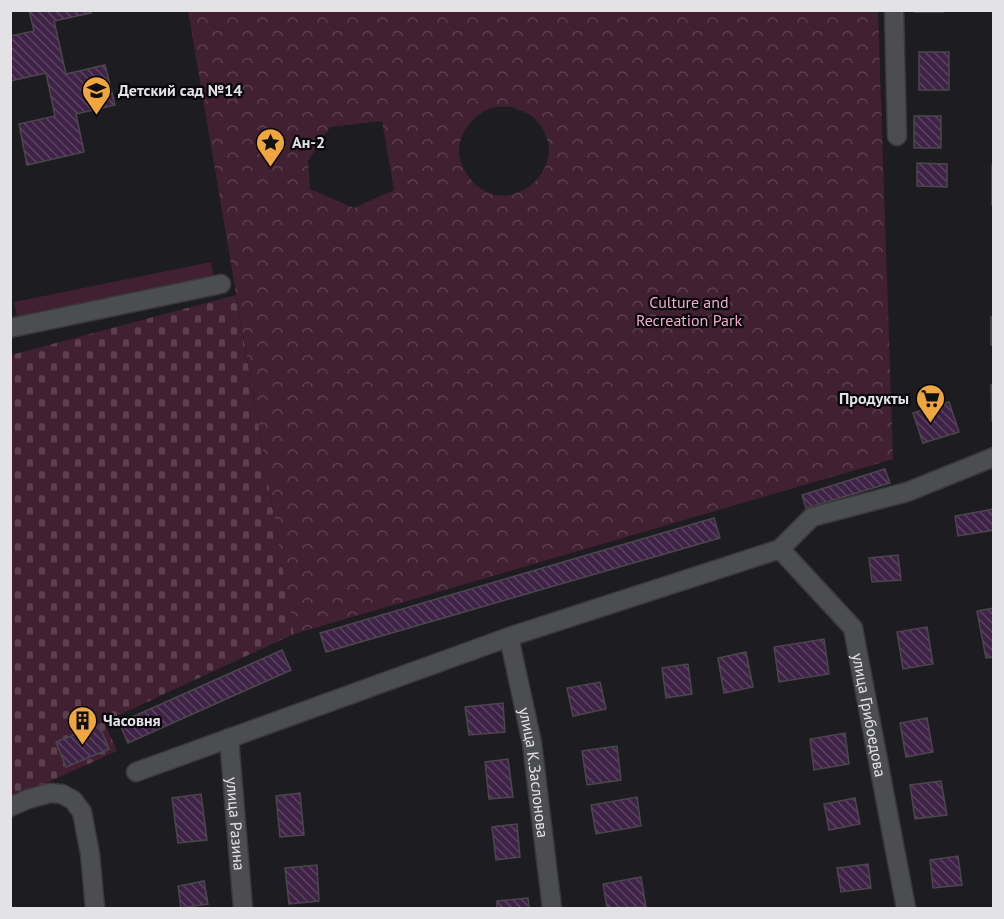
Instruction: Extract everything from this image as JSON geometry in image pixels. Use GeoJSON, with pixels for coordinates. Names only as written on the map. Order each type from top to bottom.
{"type":"FeatureCollection","features":[{"type":"Feature","properties":{"kind":"street"},"geometry":{"type":"LineString","coordinates":[[894,10],[897,136]]}},
{"type":"Feature","properties":{"kind":"street"},"geometry":{"type":"LineString","coordinates":[[10,328],[221,284]]}},
{"type":"Feature","properties":{"kind":"street"},"geometry":{"type":"LineString","coordinates":[[135,772],[509,637],[780,549],[812,517],[907,492],[993,457]]}},
{"type":"Feature","properties":{"kind":"street","name":"улица Грибоедова"},"geometry":{"type":"LineString","coordinates":[[780,549],[853,628],[906,909]]}},
{"type":"Feature","properties":{"kind":"street","name":"улица К.Заслонова"},"geometry":{"type":"LineString","coordinates":[[509,637],[532,743],[552,909]]}},
{"type":"Feature","properties":{"kind":"street","name":"улица Разина"},"geometry":{"type":"LineString","coordinates":[[229,738],[243,909]]}},
{"type":"Feature","properties":{"kind":"street"},"geometry":{"type":"LineString","coordinates":[[10,807],[50,793],[62,794],[73,800],[82,812],[90,854],[96,909]]}},
{"type":"Feature","properties":{"kind":"green space","name":"Culture and Recreation Park"},"geometry":{"type":"Polygon","coordinates":[[[188,11],[878,11],[893,459],[294,634],[188,11]],[[512,107],[492,108],[475,118],[464,132],[459,148],[462,165],[477,186],[494,195],[513,194],[529,186],[542,173],[548,155],[546,136],[533,117],[512,107]],[[382,121],[330,127],[308,161],[310,189],[354,208],[394,190],[382,121]]]}},
{"type":"Feature","properties":{"kind":"green space"},"geometry":{"type":"Polygon","coordinates":[[[211,262],[214,280],[18,322],[14,302],[211,262]]]}},
{"type":"Feature","properties":{"kind":"green space"},"geometry":{"type":"Polygon","coordinates":[[[236,295],[294,634],[104,722],[117,751],[11,799],[11,355],[236,295]]]}},
{"type":"Feature","properties":{"kind":"building"},"geometry":{"type":"Polygon","coordinates":[[[29,10],[90,10],[91,13],[54,21],[66,74],[105,65],[115,105],[76,114],[84,152],[27,165],[19,124],[55,116],[46,73],[10,81],[10,36],[34,31],[29,10]]]}},
{"type":"Feature","properties":{"kind":"building"},"geometry":{"type":"Polygon","coordinates":[[[915,10],[944,10],[943,12],[915,12],[915,10]]]}},
{"type":"Feature","properties":{"kind":"building"},"geometry":{"type":"Polygon","coordinates":[[[919,52],[949,52],[949,90],[919,90],[919,52]]]}},
{"type":"Feature","properties":{"kind":"building"},"geometry":{"type":"Polygon","coordinates":[[[914,116],[941,116],[941,148],[914,148],[914,116]]]}},
{"type":"Feature","properties":{"kind":"building"},"geometry":{"type":"Polygon","coordinates":[[[917,163],[947,164],[947,187],[917,186],[917,163]]]}},
{"type":"Feature","properties":{"kind":"building"},"geometry":{"type":"Polygon","coordinates":[[[992,165],[994,165],[994,205],[992,205],[992,165]]]}},
{"type":"Feature","properties":{"kind":"building"},"geometry":{"type":"Polygon","coordinates":[[[991,317],[994,317],[994,345],[991,345],[991,317]]]}},
{"type":"Feature","properties":{"kind":"building"},"geometry":{"type":"Polygon","coordinates":[[[991,385],[994,385],[994,421],[992,421],[991,385]]]}},
{"type":"Feature","properties":{"kind":"building"},"geometry":{"type":"Polygon","coordinates":[[[949,402],[959,432],[923,443],[913,413],[949,402]]]}},
{"type":"Feature","properties":{"kind":"building"},"geometry":{"type":"Polygon","coordinates":[[[885,469],[890,483],[806,508],[802,495],[885,469]]]}},
{"type":"Feature","properties":{"kind":"building"},"geometry":{"type":"Polygon","coordinates":[[[994,509],[994,530],[958,536],[955,516],[994,509]]]}},
{"type":"Feature","properties":{"kind":"building"},"geometry":{"type":"Polygon","coordinates":[[[714,518],[720,538],[326,652],[320,633],[714,518]]]}},
{"type":"Feature","properties":{"kind":"building"},"geometry":{"type":"Polygon","coordinates":[[[898,555],[901,580],[872,582],[869,558],[898,555]]]}},
{"type":"Feature","properties":{"kind":"building"},"geometry":{"type":"Polygon","coordinates":[[[994,608],[994,657],[986,658],[977,611],[994,608]]]}},
{"type":"Feature","properties":{"kind":"building"},"geometry":{"type":"Polygon","coordinates":[[[927,627],[933,664],[903,669],[897,632],[927,627]]]}},
{"type":"Feature","properties":{"kind":"building"},"geometry":{"type":"Polygon","coordinates":[[[824,639],[829,674],[779,682],[774,647],[824,639]]]}},
{"type":"Feature","properties":{"kind":"building"},"geometry":{"type":"Polygon","coordinates":[[[282,650],[291,670],[128,743],[119,723],[282,650]]]}},
{"type":"Feature","properties":{"kind":"building"},"geometry":{"type":"Polygon","coordinates":[[[746,652],[753,687],[724,693],[718,658],[746,652]]]}},
{"type":"Feature","properties":{"kind":"building"},"geometry":{"type":"Polygon","coordinates":[[[688,664],[692,694],[666,698],[662,668],[688,664]]]}},
{"type":"Feature","properties":{"kind":"building"},"geometry":{"type":"Polygon","coordinates":[[[600,682],[606,709],[573,716],[567,688],[600,682]]]}},
{"type":"Feature","properties":{"kind":"building"},"geometry":{"type":"Polygon","coordinates":[[[503,703],[505,732],[469,735],[465,707],[503,703]]]}},
{"type":"Feature","properties":{"kind":"building"},"geometry":{"type":"Polygon","coordinates":[[[927,718],[933,752],[906,757],[900,723],[927,718]]]}},
{"type":"Feature","properties":{"kind":"building","name":"Часовня"},"geometry":{"type":"Polygon","coordinates":[[[99,725],[109,749],[66,767],[56,742],[99,725]]]}},
{"type":"Feature","properties":{"kind":"building"},"geometry":{"type":"Polygon","coordinates":[[[845,733],[849,764],[814,770],[810,739],[845,733]]]}},
{"type":"Feature","properties":{"kind":"building"},"geometry":{"type":"Polygon","coordinates":[[[617,746],[621,780],[587,785],[582,751],[617,746]]]}},
{"type":"Feature","properties":{"kind":"building"},"geometry":{"type":"Polygon","coordinates":[[[508,759],[513,797],[489,799],[485,762],[508,759]]]}},
{"type":"Feature","properties":{"kind":"building"},"geometry":{"type":"Polygon","coordinates":[[[941,781],[947,815],[915,819],[910,785],[941,781]]]}},
{"type":"Feature","properties":{"kind":"building"},"geometry":{"type":"Polygon","coordinates":[[[300,793],[304,835],[280,837],[276,796],[300,793]]]}},
{"type":"Feature","properties":{"kind":"building"},"geometry":{"type":"Polygon","coordinates":[[[201,794],[207,840],[178,843],[172,798],[201,794]]]}},
{"type":"Feature","properties":{"kind":"building"},"geometry":{"type":"Polygon","coordinates":[[[637,797],[641,826],[596,834],[591,805],[637,797]]]}},
{"type":"Feature","properties":{"kind":"building"},"geometry":{"type":"Polygon","coordinates":[[[855,798],[860,824],[829,830],[824,804],[855,798]]]}},
{"type":"Feature","properties":{"kind":"building"},"geometry":{"type":"Polygon","coordinates":[[[517,824],[520,857],[496,860],[492,827],[517,824]]]}},
{"type":"Feature","properties":{"kind":"building"},"geometry":{"type":"Polygon","coordinates":[[[958,856],[962,885],[933,888],[930,860],[958,856]]]}},
{"type":"Feature","properties":{"kind":"building"},"geometry":{"type":"Polygon","coordinates":[[[868,864],[871,888],[841,892],[837,868],[868,864]]]}},
{"type":"Feature","properties":{"kind":"building"},"geometry":{"type":"Polygon","coordinates":[[[317,865],[319,901],[289,904],[285,868],[317,865]]]}},
{"type":"Feature","properties":{"kind":"building"},"geometry":{"type":"Polygon","coordinates":[[[641,877],[646,907],[607,908],[603,884],[641,877]]]}},
{"type":"Feature","properties":{"kind":"building"},"geometry":{"type":"Polygon","coordinates":[[[204,881],[208,904],[181,908],[178,886],[204,881]]]}},
{"type":"Feature","properties":{"kind":"building"},"geometry":{"type":"Polygon","coordinates":[[[528,898],[529,908],[497,908],[497,901],[528,898]]]}},
{"type":"Feature","properties":{"kind":"place","name":"Детский сад №14"},"geometry":{"type":"Point","coordinates":[97,116]}},
{"type":"Feature","properties":{"kind":"place","name":"Ан-2"},"geometry":{"type":"Point","coordinates":[271,168]}},
{"type":"Feature","properties":{"kind":"place","name":"Продукты"},"geometry":{"type":"Point","coordinates":[930,424]}},
{"type":"Feature","properties":{"kind":"place","name":"Часовня"},"geometry":{"type":"Point","coordinates":[82,746]}}]}
